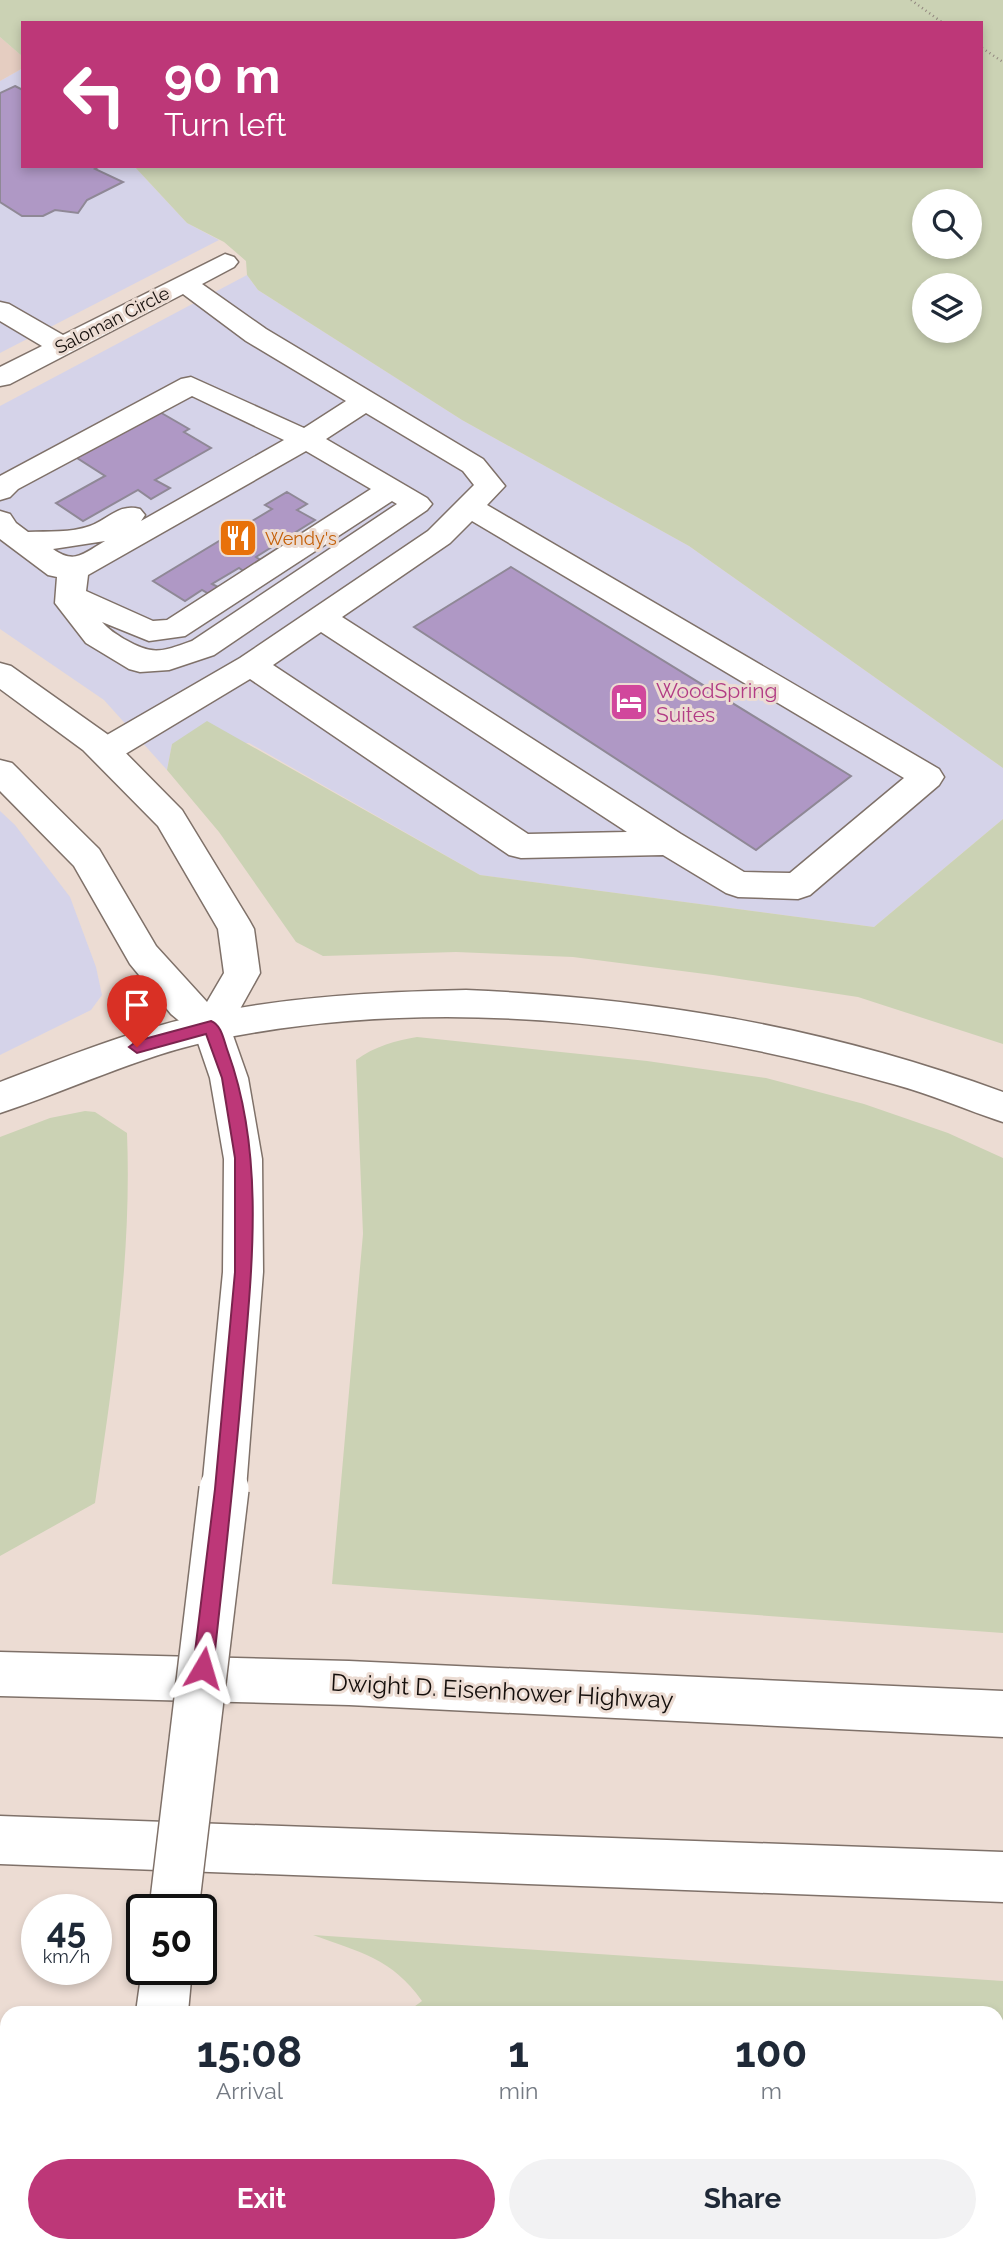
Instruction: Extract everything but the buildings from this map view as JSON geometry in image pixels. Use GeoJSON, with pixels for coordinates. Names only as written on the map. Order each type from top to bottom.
{"type":"FeatureCollection","features":[{"type":"Feature","properties":{"kind":"main road","name":"Saloman Circle"},"geometry":{"type":"LineString","coordinates":[[0,378],[225,262]]}},
{"type":"Feature","properties":{"kind":"main road"},"geometry":{"type":"LineString","coordinates":[[104,751],[251,665],[439,537],[490,486],[472,465],[256,335],[184,283]]}},
{"type":"Feature","properties":{"kind":"main road"},"geometry":{"type":"LineString","coordinates":[[0,310],[62,346]]}},
{"type":"Feature","properties":{"kind":"main road"},"geometry":{"type":"LineString","coordinates":[[0,491],[8,483],[191,385],[295,445],[390,488],[417,504],[461,515],[927,776],[798,886],[738,884],[669,843],[321,618]]}},
{"type":"Feature","properties":{"kind":"main road"},"geometry":{"type":"LineString","coordinates":[[365,401],[295,445],[82,567],[72,582],[70,603],[97,636],[140,662],[169,660],[203,648],[417,504]]}},
{"type":"Feature","properties":{"kind":"main road"},"geometry":{"type":"LineString","coordinates":[[22,541],[59,540],[97,534],[230,460],[295,445]]}},
{"type":"Feature","properties":{"kind":"main road"},"geometry":{"type":"LineString","coordinates":[[0,520],[4,528],[59,568],[72,582],[149,631],[174,629],[366,508],[390,488]]}},
{"type":"Feature","properties":{"kind":"main road"},"geometry":{"type":"LineString","coordinates":[[251,665],[521,846],[669,843]]}},
{"type":"Feature","properties":{"kind":"main road"},"geometry":{"type":"LineString","coordinates":[[0,673],[104,751],[170,818],[236,929],[242,972],[211,1027]]}},
{"type":"Feature","properties":{"kind":"main road"},"geometry":{"type":"LineString","coordinates":[[0,771],[87,858],[143,955],[184,1004],[211,1027],[229,1078],[243,1158],[243,1272],[224,1489],[176,1894]]}},
{"type":"Feature","properties":{"kind":"main road"},"geometry":{"type":"LineString","coordinates":[[0,1098],[137,1047],[211,1027],[315,1010],[395,1005],[506,1006],[606,1013],[702,1025],[810,1047],[895,1069],[1003,1107]]}},
{"type":"Feature","properties":{"kind":"main road","name":"Dwight D. Eisenhower Highway"},"geometry":{"type":"LineString","coordinates":[[0,1674],[363,1684],[1003,1714]]}},
{"type":"Feature","properties":{"kind":"main road"},"geometry":{"type":"LineString","coordinates":[[0,1840],[1003,1877]]}},
{"type":"Feature","properties":{"kind":"main road"},"geometry":{"type":"LineString","coordinates":[[163,2006],[165,1985]]}},
{"type":"Feature","properties":{"kind":"path"},"geometry":{"type":"LineString","coordinates":[[911,0],[940,21]]}},
{"type":"Feature","properties":{"kind":"path"},"geometry":{"type":"LineString","coordinates":[[983,49],[1003,62]]}},
{"type":"Feature","properties":{"kind":"shaded area"},"geometry":{"type":"Polygon","coordinates":[[[0,37],[21,55],[21,69],[0,81],[0,37]]]}},
{"type":"Feature","properties":{"kind":"shaded area"},"geometry":{"type":"Polygon","coordinates":[[[21,69],[21,168],[136,168],[187,223],[219,240],[0,353],[0,81],[21,69]]]}},
{"type":"Feature","properties":{"kind":"shaded area"},"geometry":{"type":"Polygon","coordinates":[[[247,275],[258,290],[462,420],[689,546],[1003,768],[1003,819],[874,927],[480,875],[249,743],[172,744],[167,770],[104,700],[0,629],[0,406],[247,275]]]}},
{"type":"Feature","properties":{"kind":"shaded area"},"geometry":{"type":"Polygon","coordinates":[[[0,811],[15,825],[70,897],[96,967],[102,995],[91,1010],[0,1055],[0,811]]]}},
{"type":"Feature","properties":{"kind":"green space"},"geometry":{"type":"Polygon","coordinates":[[[0,0],[1003,0],[1003,768],[689,546],[462,420],[258,290],[247,275],[246,261],[224,242],[187,223],[136,168],[983,168],[983,21],[21,21],[21,55],[0,37],[0,0]]]}},
{"type":"Feature","properties":{"kind":"green space"},"geometry":{"type":"Polygon","coordinates":[[[207,721],[480,875],[874,927],[1003,819],[1003,1044],[858,997],[713,975],[573,957],[456,952],[323,956],[296,942],[219,832],[167,770],[172,744],[207,721]]]}},
{"type":"Feature","properties":{"kind":"green space"},"geometry":{"type":"Polygon","coordinates":[[[417,1037],[647,1061],[766,1078],[864,1104],[948,1133],[1003,1158],[1003,1633],[332,1584],[363,1234],[356,1060],[385,1045],[417,1037]]]}},
{"type":"Feature","properties":{"kind":"green space"},"geometry":{"type":"Polygon","coordinates":[[[85,1111],[95,1112],[127,1133],[124,1273],[95,1503],[0,1556],[0,1137],[50,1118],[85,1111]]]}},
{"type":"Feature","properties":{"kind":"green space"},"geometry":{"type":"Polygon","coordinates":[[[313,1935],[1003,1981],[1003,2006],[415,2006],[422,2001],[399,1975],[360,1952],[313,1935]]]}},
{"type":"Feature","properties":{"kind":"place","name":"Wendy's"},"geometry":{"type":"Point","coordinates":[238,538]}},
{"type":"Feature","properties":{"kind":"place","name":"WoodSpring Suites"},"geometry":{"type":"Point","coordinates":[629,702]}},
{"type":"Feature","properties":{"kind":"route"},"geometry":{"type":"LineString","coordinates":[[137,1047],[211,1027],[229,1078],[243,1158],[243,1272],[224,1489],[203,1668]]}}]}
